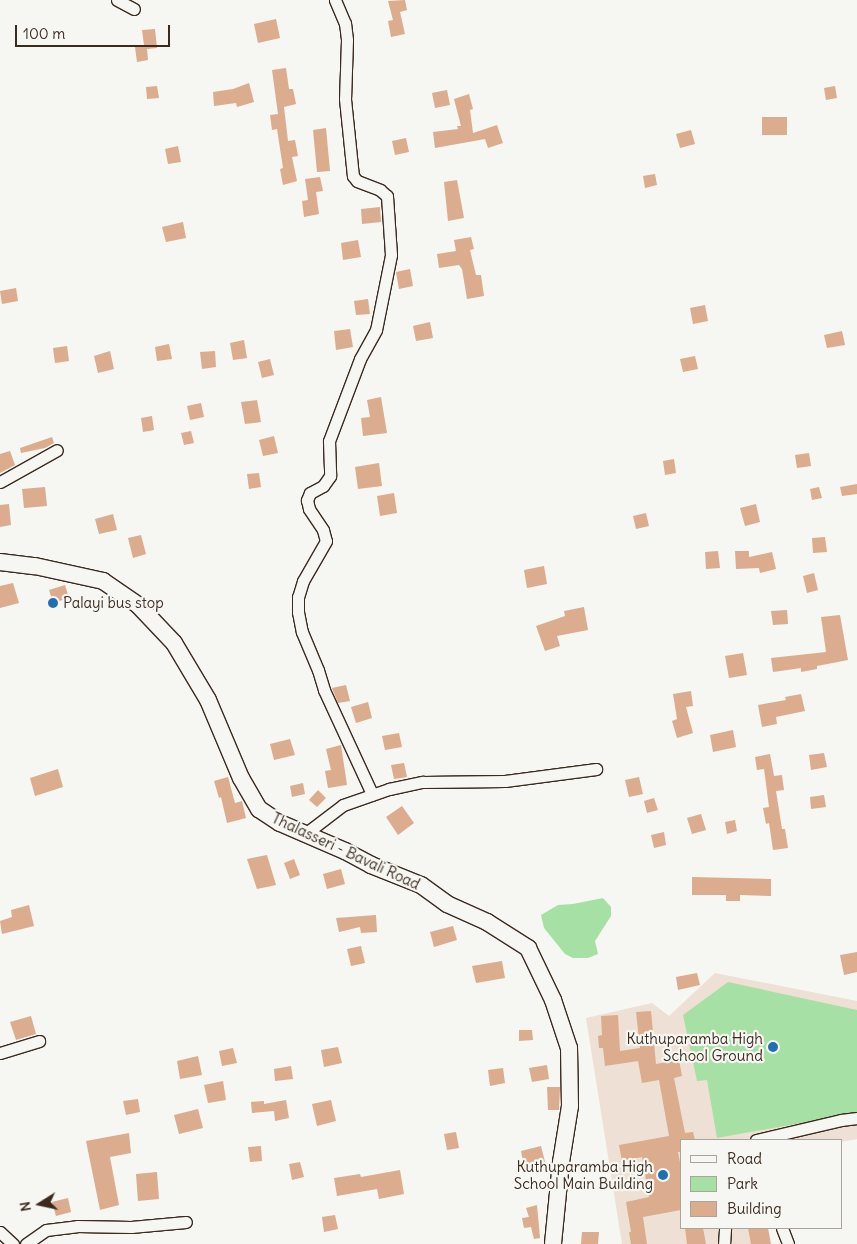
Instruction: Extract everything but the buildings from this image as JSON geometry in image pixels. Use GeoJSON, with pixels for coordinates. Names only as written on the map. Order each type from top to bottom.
{"type":"FeatureCollection","features":[{"type":"Feature","properties":{"kind":"main road","name":"Thalasseri - Bavali Road"},"geometry":{"type":"LineString","coordinates":[[0,562],[35,566],[103,581],[138,605],[174,643],[179,651],[208,700],[241,778],[259,809],[280,823],[371,865],[421,885],[447,904],[487,922],[528,948],[553,1000],[569,1048],[570,1106],[561,1162],[553,1244]]}},
{"type":"Feature","properties":{"kind":"street"},"geometry":{"type":"LineString","coordinates":[[117,0],[134,9]]}},
{"type":"Feature","properties":{"kind":"street"},"geometry":{"type":"LineString","coordinates":[[335,0],[345,23],[347,40],[345,100],[353,176],[357,181],[380,190],[387,196],[391,254],[376,330],[360,359],[329,441],[330,476],[323,486],[310,493],[306,500],[309,509],[323,530],[326,541],[303,581],[298,597],[298,612],[302,632],[324,690],[372,794]]}},
{"type":"Feature","properties":{"kind":"street"},"geometry":{"type":"LineString","coordinates":[[0,482],[57,450]]}},
{"type":"Feature","properties":{"kind":"street"},"geometry":{"type":"LineString","coordinates":[[305,834],[343,804],[372,794],[423,782],[505,781],[596,768]]}},
{"type":"Feature","properties":{"kind":"street"},"geometry":{"type":"LineString","coordinates":[[0,1053],[39,1041]]}},
{"type":"Feature","properties":{"kind":"street"},"geometry":{"type":"LineString","coordinates":[[760,1139],[832,1121],[857,1118]]}},
{"type":"Feature","properties":{"kind":"street"},"geometry":{"type":"LineString","coordinates":[[26,1244],[46,1230],[69,1227],[131,1226],[186,1222]]}},
{"type":"Feature","properties":{"kind":"street"},"geometry":{"type":"LineString","coordinates":[[724,1244],[725,1229]]}},
{"type":"Feature","properties":{"kind":"street"},"geometry":{"type":"LineString","coordinates":[[782,1229],[788,1244]]}},
{"type":"Feature","properties":{"kind":"street"},"geometry":{"type":"LineString","coordinates":[[0,1232],[13,1244]]}},
{"type":"Feature","properties":{"kind":"shaded area"},"geometry":{"type":"Polygon","coordinates":[[[715,973],[857,1001],[857,1139],[842,1142],[842,1139],[680,1139],[680,1229],[768,1229],[767,1244],[622,1244],[586,1018],[652,1003],[669,1016],[715,973]]]}},
{"type":"Feature","properties":{"kind":"green space"},"geometry":{"type":"Polygon","coordinates":[[[603,898],[611,907],[611,916],[595,941],[598,954],[588,958],[573,958],[565,954],[544,928],[541,915],[558,905],[603,898]]]}},
{"type":"Feature","properties":{"kind":"green space","name":"Kuthuparamba High School Ground"},"geometry":{"type":"Polygon","coordinates":[[[728,982],[857,1010],[857,1113],[717,1138],[707,1080],[697,1081],[683,1015],[728,982]]]}},
{"type":"Feature","properties":{"kind":"place","name":"Palayi bus stop"},"geometry":{"type":"Point","coordinates":[53,603]}},
{"type":"Feature","properties":{"kind":"place","name":"Kuthuparamba High School Ground"},"geometry":{"type":"Point","coordinates":[773,1047]}},
{"type":"Feature","properties":{"kind":"place","name":"Kuthuparamba High School Main Building"},"geometry":{"type":"Point","coordinates":[663,1175]}}]}
